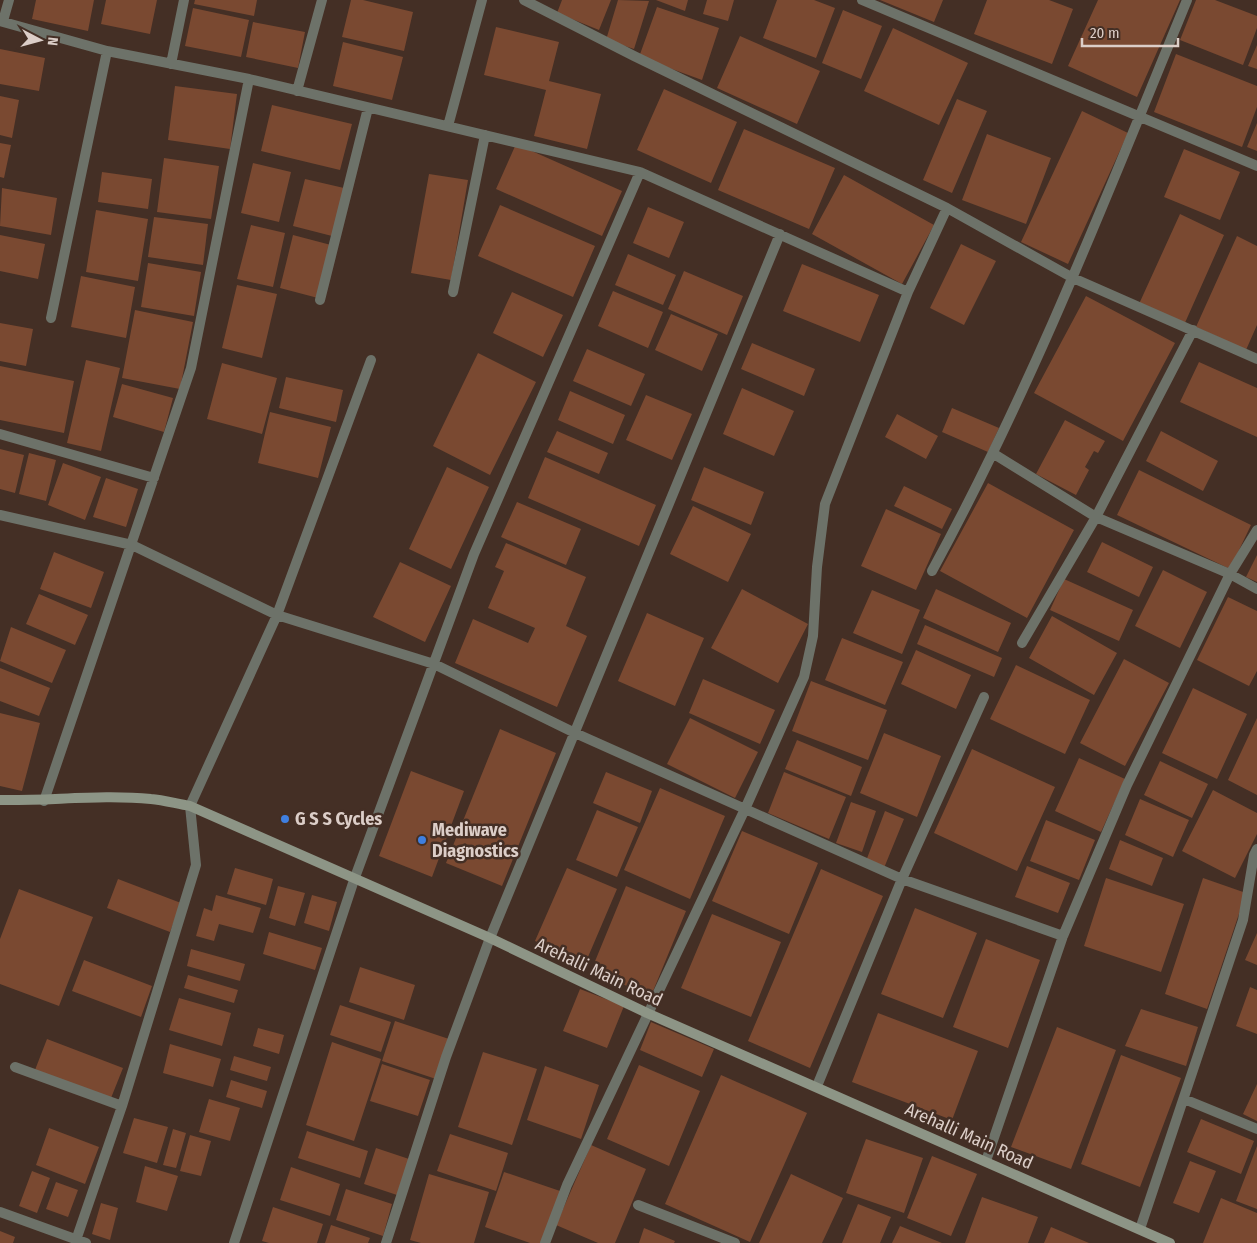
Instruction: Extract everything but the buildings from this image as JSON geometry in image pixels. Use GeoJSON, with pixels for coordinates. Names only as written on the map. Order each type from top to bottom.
{"type":"FeatureCollection","features":[{"type":"Feature","properties":{"kind":"street"},"geometry":{"type":"LineString","coordinates":[[9,0],[1,21],[107,51],[249,79],[640,172],[908,292]]}},
{"type":"Feature","properties":{"kind":"street"},"geometry":{"type":"LineString","coordinates":[[171,64],[184,0]]}},
{"type":"Feature","properties":{"kind":"street"},"geometry":{"type":"LineString","coordinates":[[297,91],[322,0]]}},
{"type":"Feature","properties":{"kind":"street"},"geometry":{"type":"LineString","coordinates":[[448,126],[482,0]]}},
{"type":"Feature","properties":{"kind":"street"},"geometry":{"type":"LineString","coordinates":[[524,0],[642,60],[947,208],[1073,278],[1257,359]]}},
{"type":"Feature","properties":{"kind":"street"},"geometry":{"type":"LineString","coordinates":[[862,0],[1257,166]]}},
{"type":"Feature","properties":{"kind":"street"},"geometry":{"type":"LineString","coordinates":[[932,570],[994,454],[1073,278],[1186,0]]}},
{"type":"Feature","properties":{"kind":"street"},"geometry":{"type":"LineString","coordinates":[[52,318],[107,51]]}},
{"type":"Feature","properties":{"kind":"street"},"geometry":{"type":"LineString","coordinates":[[44,801],[192,368],[249,79]]}},
{"type":"Feature","properties":{"kind":"street"},"geometry":{"type":"LineString","coordinates":[[320,300],[368,108]]}},
{"type":"Feature","properties":{"kind":"street"},"geometry":{"type":"LineString","coordinates":[[453,292],[485,135]]}},
{"type":"Feature","properties":{"kind":"street"},"geometry":{"type":"LineString","coordinates":[[234,1243],[354,880],[474,554],[640,172]]}},
{"type":"Feature","properties":{"kind":"street"},"geometry":{"type":"LineString","coordinates":[[545,1243],[567,1185],[745,809],[804,677],[813,636],[817,567],[825,504],[908,292],[947,208]]}},
{"type":"Feature","properties":{"kind":"street"},"geometry":{"type":"LineString","coordinates":[[386,1243],[446,1057],[490,938],[780,234]]}},
{"type":"Feature","properties":{"kind":"street"},"geometry":{"type":"LineString","coordinates":[[1022,643],[1096,516],[1193,330]]}},
{"type":"Feature","properties":{"kind":"street"},"geometry":{"type":"LineString","coordinates":[[0,1212],[79,1242],[196,865],[190,806],[277,615],[372,360]]}},
{"type":"Feature","properties":{"kind":"street"},"geometry":{"type":"LineString","coordinates":[[0,434],[154,478]]}},
{"type":"Feature","properties":{"kind":"street"},"geometry":{"type":"LineString","coordinates":[[994,454],[1096,516],[1230,574],[1257,589]]}},
{"type":"Feature","properties":{"kind":"street"},"geometry":{"type":"LineString","coordinates":[[0,515],[132,544],[277,615],[434,664],[575,734],[902,879],[1063,936]]}},
{"type":"Feature","properties":{"kind":"street"},"geometry":{"type":"LineString","coordinates":[[986,1161],[1063,936],[1127,785],[1230,574],[1257,530]]}},
{"type":"Feature","properties":{"kind":"street"},"geometry":{"type":"LineString","coordinates":[[817,1086],[902,879],[984,697]]}},
{"type":"Feature","properties":{"kind":"street","name":"Arehalli Main Road"},"geometry":{"type":"LineString","coordinates":[[0,800],[44,801],[128,797],[153,799],[190,806],[354,880],[490,938],[647,1013],[817,1086],[1170,1243]]}},
{"type":"Feature","properties":{"kind":"street"},"geometry":{"type":"LineString","coordinates":[[1140,1229],[1242,920],[1257,849]]}},
{"type":"Feature","properties":{"kind":"street"},"geometry":{"type":"LineString","coordinates":[[15,1067],[122,1106]]}},
{"type":"Feature","properties":{"kind":"street"},"geometry":{"type":"LineString","coordinates":[[1184,1099],[1257,1128]]}},
{"type":"Feature","properties":{"kind":"street"},"geometry":{"type":"LineString","coordinates":[[638,1205],[735,1243]]}},
{"type":"Feature","properties":{"kind":"place","name":"G S S Cycles"},"geometry":{"type":"Point","coordinates":[285,819]}},
{"type":"Feature","properties":{"kind":"place","name":"Mediwave Diagnostics"},"geometry":{"type":"Point","coordinates":[422,840]}}]}
